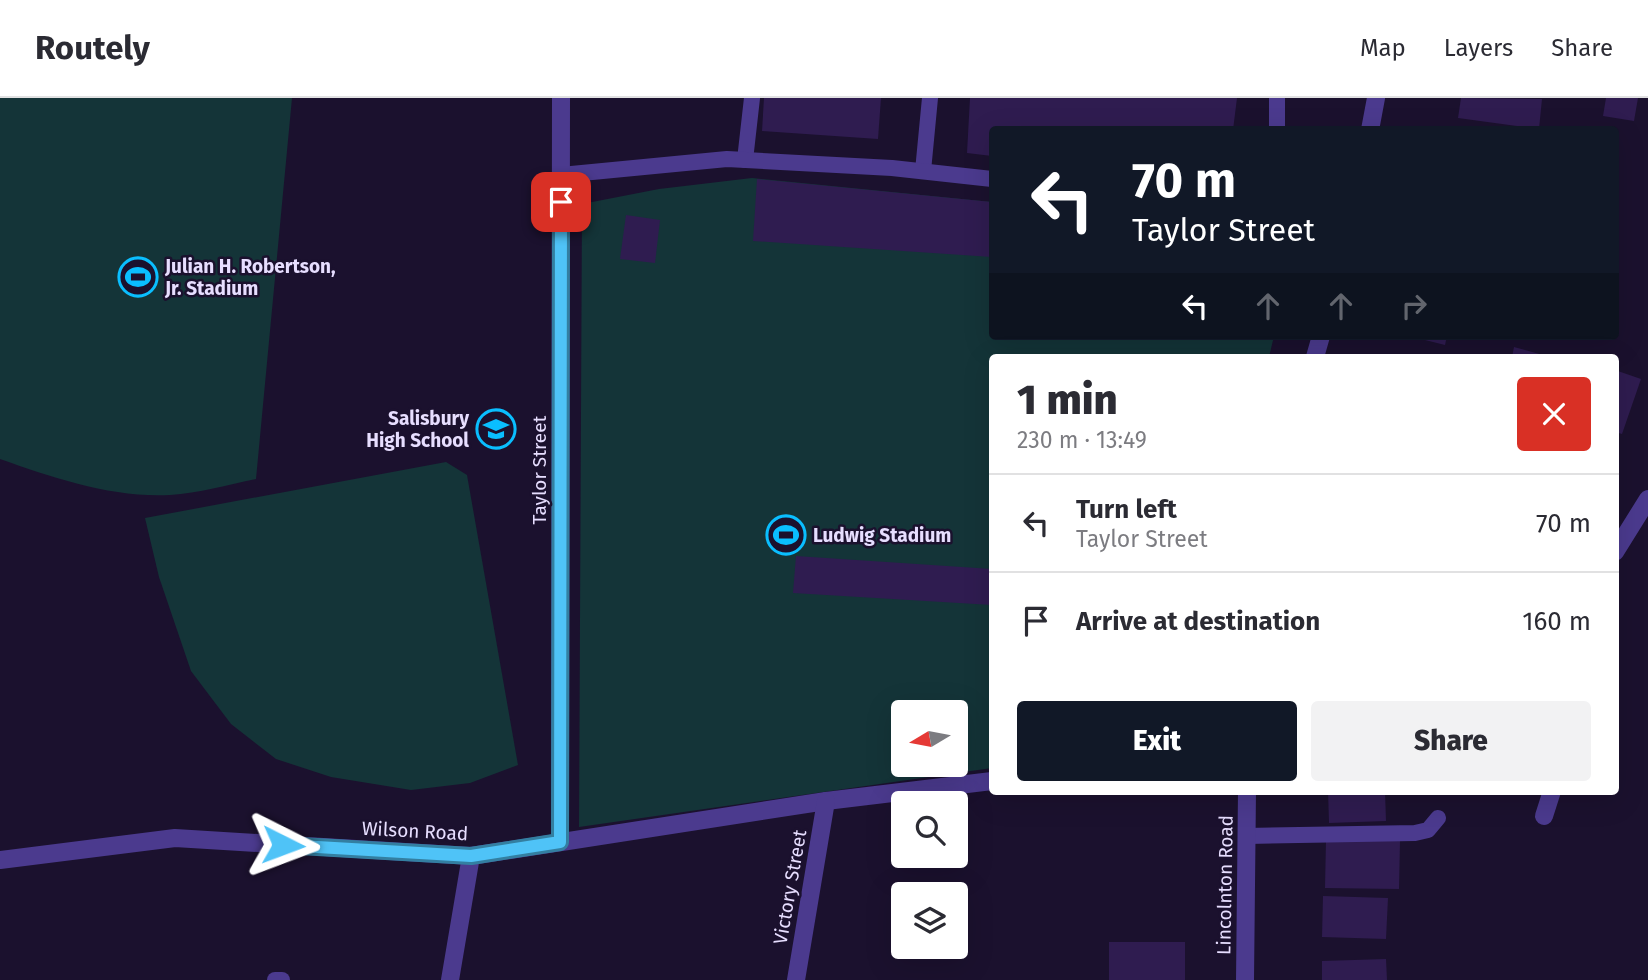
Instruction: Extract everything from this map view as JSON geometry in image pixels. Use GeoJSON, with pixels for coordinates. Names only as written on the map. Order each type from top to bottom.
{"type":"FeatureCollection","features":[{"type":"Feature","properties":{"kind":"street","name":"Taylor Street"},"geometry":{"type":"LineString","coordinates":[[560,842],[561,98]]}},
{"type":"Feature","properties":{"kind":"street"},"geometry":{"type":"LineString","coordinates":[[1371,126],[1376,98]]}},
{"type":"Feature","properties":{"kind":"street"},"geometry":{"type":"LineString","coordinates":[[1619,546],[1648,499]]}},
{"type":"Feature","properties":{"kind":"street","name":"Wilson Road"},"geometry":{"type":"LineString","coordinates":[[0,860],[175,838],[471,856],[826,801],[989,781]]}},
{"type":"Feature","properties":{"kind":"street","name":"Lincolnton Road"},"geometry":{"type":"LineString","coordinates":[[1245,980],[1247,795]]}},
{"type":"Feature","properties":{"kind":"street"},"geometry":{"type":"LineString","coordinates":[[1544,816],[1551,795]]}},
{"type":"Feature","properties":{"kind":"street","name":"Victory Street"},"geometry":{"type":"LineString","coordinates":[[796,980],[826,801]]}},
{"type":"Feature","properties":{"kind":"street"},"geometry":{"type":"LineString","coordinates":[[450,980],[471,856]]}},
{"type":"Feature","properties":{"kind":"lane"},"geometry":{"type":"LineString","coordinates":[[745,160],[752,98]]}},
{"type":"Feature","properties":{"kind":"lane"},"geometry":{"type":"LineString","coordinates":[[923,171],[930,98]]}},
{"type":"Feature","properties":{"kind":"lane"},"geometry":{"type":"LineString","coordinates":[[1277,98],[1278,126]]}},
{"type":"Feature","properties":{"kind":"lane"},"geometry":{"type":"LineString","coordinates":[[561,175],[727,159],[923,171],[989,179]]}},
{"type":"Feature","properties":{"kind":"lane"},"geometry":{"type":"LineString","coordinates":[[1247,836],[1415,833],[1428,830],[1438,818]]}},
{"type":"Feature","properties":{"kind":"lane"},"geometry":{"type":"LineString","coordinates":[[275,980],[282,980]]}},
{"type":"Feature","properties":{"kind":"green space","name":"Julian H. Robertson, Jr. Stadium"},"geometry":{"type":"Polygon","coordinates":[[[0,98],[292,98],[256,479],[192,492],[148,495],[83,485],[0,459],[0,98]]]}},
{"type":"Feature","properties":{"kind":"green space","name":"Ludwig Stadium"},"geometry":{"type":"Polygon","coordinates":[[[752,178],[989,202],[989,340],[1273,340],[1270,354],[989,354],[989,768],[968,771],[968,700],[891,700],[891,777],[929,777],[579,827],[582,204],[659,189],[752,178]]]}},
{"type":"Feature","properties":{"kind":"green space"},"geometry":{"type":"Polygon","coordinates":[[[446,462],[467,475],[518,765],[470,783],[411,790],[331,777],[276,759],[231,724],[191,671],[159,577],[145,518],[446,462]]]}},
{"type":"Feature","properties":{"kind":"building"},"geometry":{"type":"Polygon","coordinates":[[[764,98],[881,98],[878,139],[762,131],[764,98]]]}},
{"type":"Feature","properties":{"kind":"building"},"geometry":{"type":"Polygon","coordinates":[[[970,98],[1237,98],[1234,126],[989,126],[989,156],[967,153],[970,98]]]}},
{"type":"Feature","properties":{"kind":"building"},"geometry":{"type":"Polygon","coordinates":[[[1461,98],[1542,99],[1539,126],[1517,126],[1458,118],[1461,98]]]}},
{"type":"Feature","properties":{"kind":"building"},"geometry":{"type":"Polygon","coordinates":[[[1606,98],[1638,98],[1634,121],[1603,116],[1606,98]]]}},
{"type":"Feature","properties":{"kind":"building"},"geometry":{"type":"Polygon","coordinates":[[[757,179],[989,202],[989,257],[753,241],[757,179]]]}},
{"type":"Feature","properties":{"kind":"building"},"geometry":{"type":"Polygon","coordinates":[[[626,215],[660,220],[655,263],[620,259],[626,215]]]}},
{"type":"Feature","properties":{"kind":"building"},"geometry":{"type":"Polygon","coordinates":[[[1425,340],[1446,340],[1445,345],[1425,340]]]}},
{"type":"Feature","properties":{"kind":"building"},"geometry":{"type":"Polygon","coordinates":[[[1514,347],[1539,354],[1513,354],[1514,347]]]}},
{"type":"Feature","properties":{"kind":"building"},"geometry":{"type":"Polygon","coordinates":[[[1619,371],[1641,379],[1622,434],[1619,433],[1619,371]]]}},
{"type":"Feature","properties":{"kind":"building"},"geometry":{"type":"Polygon","coordinates":[[[796,556],[989,569],[989,605],[793,593],[796,556]]]}},
{"type":"Feature","properties":{"kind":"building"},"geometry":{"type":"Polygon","coordinates":[[[1328,795],[1385,795],[1386,821],[1329,823],[1328,795]]]}},
{"type":"Feature","properties":{"kind":"building"},"geometry":{"type":"Polygon","coordinates":[[[1326,840],[1400,841],[1399,889],[1325,888],[1326,840]]]}},
{"type":"Feature","properties":{"kind":"building"},"geometry":{"type":"Polygon","coordinates":[[[1323,896],[1388,898],[1386,939],[1322,937],[1323,896]]]}},
{"type":"Feature","properties":{"kind":"building"},"geometry":{"type":"Polygon","coordinates":[[[1109,942],[1185,942],[1185,980],[1109,980],[1109,942]]]}},
{"type":"Feature","properties":{"kind":"building"},"geometry":{"type":"Polygon","coordinates":[[[1386,959],[1387,980],[1322,980],[1322,961],[1386,959]]]}},
{"type":"Feature","properties":{"kind":"place","name":"Julian H. Robertson, Jr. Stadium"},"geometry":{"type":"Point","coordinates":[138,277]}},
{"type":"Feature","properties":{"kind":"place","name":"Salisbury High School"},"geometry":{"type":"Point","coordinates":[496,429]}},
{"type":"Feature","properties":{"kind":"place","name":"Ludwig Stadium"},"geometry":{"type":"Point","coordinates":[786,535]}},
{"type":"Feature","properties":{"kind":"route"},"geometry":{"type":"LineString","coordinates":[[283,845],[471,856],[560,842],[561,202]]}}]}
